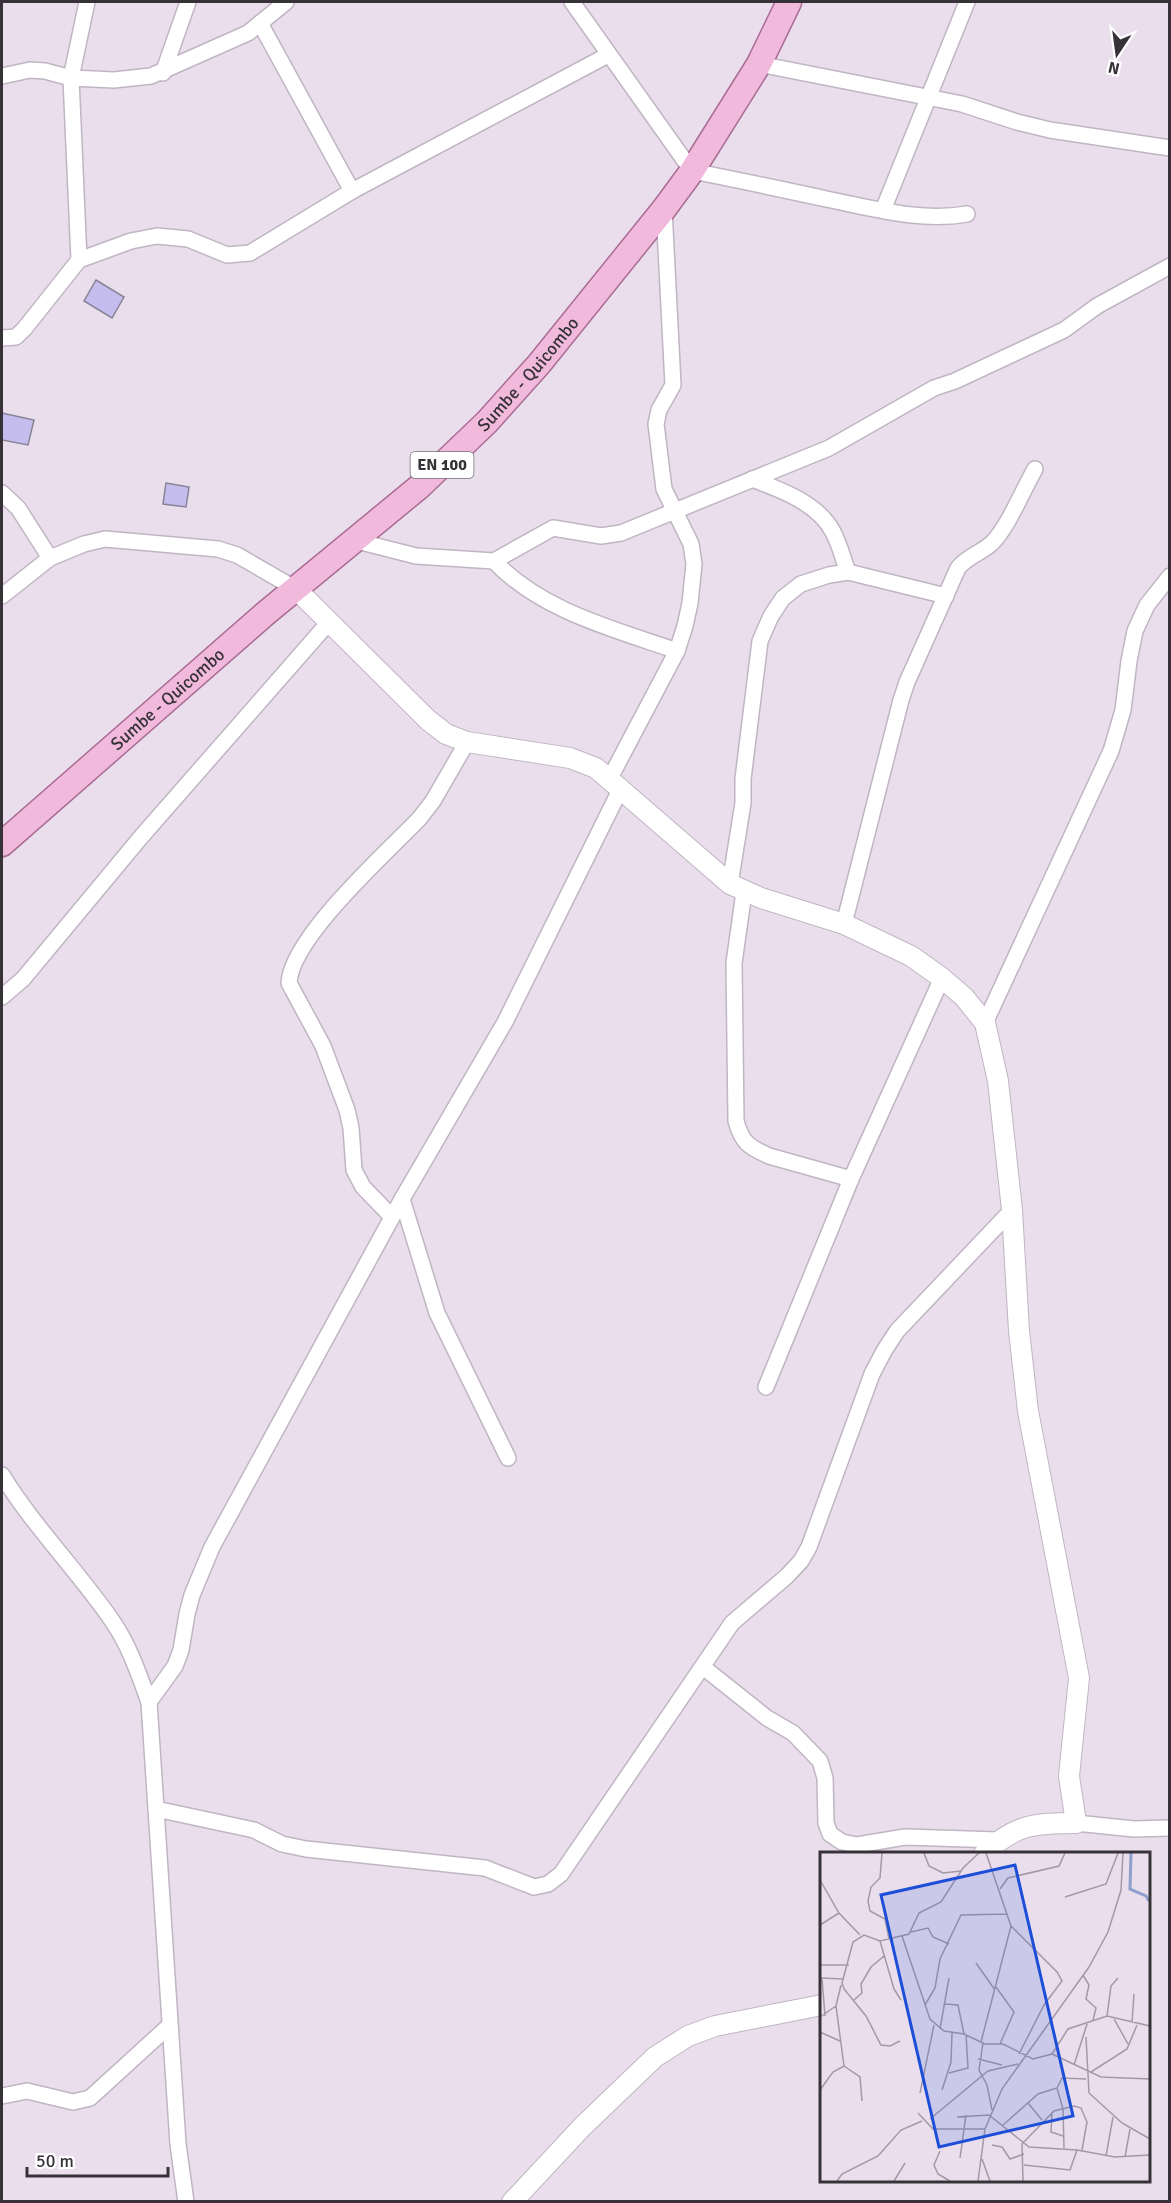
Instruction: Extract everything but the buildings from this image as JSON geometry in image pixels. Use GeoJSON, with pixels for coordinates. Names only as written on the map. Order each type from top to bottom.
{"type":"FeatureCollection","features":[{"type":"Feature","properties":{"kind":"main road","name":"Sumbe - Quicombo"},"geometry":{"type":"LineString","coordinates":[[2,844],[266,613],[419,487],[487,422],[539,364],[692,171],[759,64],[789,2]]}},
{"type":"Feature","properties":{"kind":"street"},"geometry":{"type":"LineString","coordinates":[[79,260],[71,78],[87,2]]}},
{"type":"Feature","properties":{"kind":"street"},"geometry":{"type":"LineString","coordinates":[[163,72],[188,2]]}},
{"type":"Feature","properties":{"kind":"street"},"geometry":{"type":"LineString","coordinates":[[2,76],[30,70],[45,71],[71,78],[137,79],[163,72],[248,33],[286,2]]}},
{"type":"Feature","properties":{"kind":"street"},"geometry":{"type":"LineString","coordinates":[[572,2],[692,171],[928,217],[948,218],[967,214]]}},
{"type":"Feature","properties":{"kind":"street"},"geometry":{"type":"LineString","coordinates":[[884,210],[967,2]]}},
{"type":"Feature","properties":{"kind":"street"},"geometry":{"type":"LineString","coordinates":[[260,23],[352,191]]}},
{"type":"Feature","properties":{"kind":"street"},"geometry":{"type":"LineString","coordinates":[[2,338],[16,337],[25,328],[79,260],[156,236],[188,239],[226,255],[250,253],[352,191],[608,55]]}},
{"type":"Feature","properties":{"kind":"street"},"geometry":{"type":"LineString","coordinates":[[759,64],[971,106],[1017,122],[1050,130],[1170,148]]}},
{"type":"Feature","properties":{"kind":"street"},"geometry":{"type":"LineString","coordinates":[[149,1702],[175,1666],[181,1650],[192,1595],[212,1547],[402,1199],[505,1022],[677,651],[685,627],[694,564],[691,544],[662,482],[656,424],[659,410],[673,385],[664,209]]}},
{"type":"Feature","properties":{"kind":"street"},"geometry":{"type":"LineString","coordinates":[[353,540],[416,556],[494,561],[553,528],[601,536],[611,535],[829,448],[934,388],[955,381],[1064,330],[1097,306],[1170,266]]}},
{"type":"Feature","properties":{"kind":"street"},"geometry":{"type":"LineString","coordinates":[[844,924],[901,700],[958,568],[963,562],[983,550],[1000,532],[1035,469]]}},
{"type":"Feature","properties":{"kind":"street"},"geometry":{"type":"LineString","coordinates":[[752,479],[789,493],[827,523],[834,533],[848,572]]}},
{"type":"Feature","properties":{"kind":"street"},"geometry":{"type":"LineString","coordinates":[[2,493],[18,508],[50,558]]}},
{"type":"Feature","properties":{"kind":"street"},"geometry":{"type":"LineString","coordinates":[[2,597],[50,558],[84,544],[105,539],[219,549],[237,555],[296,589],[428,720],[446,734],[467,742],[570,758],[596,768],[737,888],[844,924],[911,956],[964,997],[985,1023],[998,1081],[1012,1210],[1019,1331],[1028,1411],[1078,1678],[1070,1776],[1076,1823]]}},
{"type":"Feature","properties":{"kind":"street"},"geometry":{"type":"LineString","coordinates":[[494,561],[512,580],[580,618],[677,651]]}},
{"type":"Feature","properties":{"kind":"street"},"geometry":{"type":"LineString","coordinates":[[851,1179],[757,1151],[741,1139],[736,1121],[734,963],[737,888],[743,779],[760,640],[771,616],[783,598],[801,584],[829,575],[848,572],[946,596]]}},
{"type":"Feature","properties":{"kind":"street"},"geometry":{"type":"LineString","coordinates":[[985,1023],[1111,751],[1124,710],[1129,661],[1135,631],[1147,605],[1170,576]]}},
{"type":"Feature","properties":{"kind":"street"},"geometry":{"type":"LineString","coordinates":[[2,997],[23,979],[141,837],[330,621]]}},
{"type":"Feature","properties":{"kind":"street"},"geometry":{"type":"LineString","coordinates":[[392,1217],[363,1187],[354,1170],[351,1128],[346,1110],[323,1046],[289,983],[289,975],[292,966],[320,922],[426,810],[467,742]]}},
{"type":"Feature","properties":{"kind":"street"},"geometry":{"type":"LineString","coordinates":[[766,1387],[851,1179],[942,978]]}},
{"type":"Feature","properties":{"kind":"street"},"geometry":{"type":"LineString","coordinates":[[402,1199],[437,1313],[508,1458]]}},
{"type":"Feature","properties":{"kind":"street"},"geometry":{"type":"LineString","coordinates":[[156,1809],[254,1830],[282,1844],[306,1849],[485,1868],[534,1887],[548,1884],[561,1874],[732,1623],[787,1576],[801,1561],[809,1547],[872,1374],[897,1331],[1012,1210]]}},
{"type":"Feature","properties":{"kind":"street"},"geometry":{"type":"LineString","coordinates":[[2,1474],[18,1502],[114,1624],[132,1656],[149,1702],[178,2144],[186,2202]]}},
{"type":"Feature","properties":{"kind":"street"},"geometry":{"type":"LineString","coordinates":[[703,1667],[767,1718],[793,1732],[820,1761],[825,1778],[826,1823],[830,1834],[842,1842],[857,1845],[905,1837],[991,1847],[1031,1824],[1076,1823],[1134,1829],[1170,1828]]}},
{"type":"Feature","properties":{"kind":"street"},"geometry":{"type":"LineString","coordinates":[[512,2202],[582,2127],[663,2051],[688,2036],[715,2026],[820,2005]]}},
{"type":"Feature","properties":{"kind":"street"},"geometry":{"type":"LineString","coordinates":[[2,2096],[27,2091],[73,2102],[90,2098],[170,2025]]}}]}
